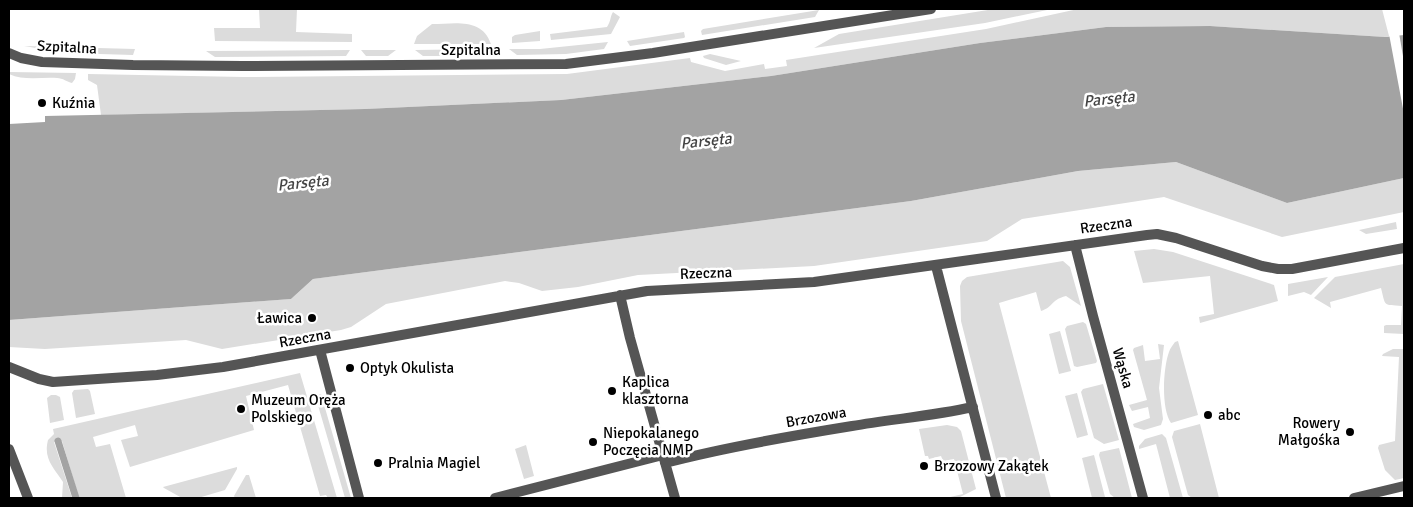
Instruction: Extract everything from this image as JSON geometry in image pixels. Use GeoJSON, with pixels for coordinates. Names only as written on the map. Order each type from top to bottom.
{"type":"FeatureCollection","features":[{"type":"Feature","properties":{"kind":"street","name":"Szpitalna"},"geometry":{"type":"LineString","coordinates":[[9,53],[21,58],[42,62],[133,65],[566,64],[652,53],[931,9]]}},
{"type":"Feature","properties":{"kind":"street","name":"Rzeczna"},"geometry":{"type":"LineString","coordinates":[[9,367],[39,379],[53,382],[197,371],[647,291],[814,282],[1158,234],[1176,238],[1254,264],[1278,269],[1292,269],[1404,248]]}},
{"type":"Feature","properties":{"kind":"street","name":"Wąska"},"geometry":{"type":"LineString","coordinates":[[1075,245],[1143,498]]}},
{"type":"Feature","properties":{"kind":"street"},"geometry":{"type":"LineString","coordinates":[[936,266],[996,498]]}},
{"type":"Feature","properties":{"kind":"street"},"geometry":{"type":"LineString","coordinates":[[620,295],[675,498]]}},
{"type":"Feature","properties":{"kind":"street"},"geometry":{"type":"LineString","coordinates":[[320,350],[359,498]]}},
{"type":"Feature","properties":{"kind":"street","name":"Brzozowa"},"geometry":{"type":"LineString","coordinates":[[495,498],[664,459],[692,456],[814,432],[946,413],[972,407]]}},
{"type":"Feature","properties":{"kind":"street"},"geometry":{"type":"LineString","coordinates":[[9,449],[28,498]]}},
{"type":"Feature","properties":{"kind":"street"},"geometry":{"type":"LineString","coordinates":[[1354,498],[1404,486]]}},
{"type":"Feature","properties":{"kind":"shaded area"},"geometry":{"type":"Polygon","coordinates":[[[259,9],[297,9],[296,32],[352,34],[352,42],[215,41],[214,28],[260,28],[259,9]]]}},
{"type":"Feature","properties":{"kind":"shaded area"},"geometry":{"type":"Polygon","coordinates":[[[994,9],[1052,9],[985,23],[814,48],[839,34],[994,9]]]}},
{"type":"Feature","properties":{"kind":"shaded area"},"geometry":{"type":"Polygon","coordinates":[[[1078,9],[1382,9],[1389,36],[1210,26],[1106,27],[980,43],[771,76],[561,100],[365,109],[101,115],[97,85],[88,80],[88,74],[243,77],[567,74],[690,58],[691,62],[725,71],[764,64],[765,69],[787,66],[786,60],[986,29],[1078,9]]]}},
{"type":"Feature","properties":{"kind":"shaded area"},"geometry":{"type":"Polygon","coordinates":[[[819,10],[815,17],[702,35],[701,31],[703,29],[819,10]]]}},
{"type":"Feature","properties":{"kind":"shaded area"},"geometry":{"type":"Polygon","coordinates":[[[613,12],[620,17],[611,34],[551,40],[550,34],[607,27],[613,12]]]}},
{"type":"Feature","properties":{"kind":"shaded area"},"geometry":{"type":"Polygon","coordinates":[[[458,23],[474,26],[481,29],[487,35],[491,44],[414,44],[417,36],[432,24],[458,23]]]}},
{"type":"Feature","properties":{"kind":"shaded area"},"geometry":{"type":"Polygon","coordinates":[[[540,31],[540,41],[512,43],[512,37],[515,35],[540,31]]]}},
{"type":"Feature","properties":{"kind":"shaded area"},"geometry":{"type":"Polygon","coordinates":[[[684,32],[684,38],[630,46],[627,41],[684,32]]]}},
{"type":"Feature","properties":{"kind":"shaded area"},"geometry":{"type":"Polygon","coordinates":[[[608,42],[604,49],[566,54],[517,55],[509,49],[540,49],[608,42]]]}},
{"type":"Feature","properties":{"kind":"shaded area"},"geometry":{"type":"Polygon","coordinates":[[[24,46],[135,49],[133,55],[66,53],[24,46]]]}},
{"type":"Feature","properties":{"kind":"shaded area"},"geometry":{"type":"Polygon","coordinates":[[[490,49],[483,55],[447,56],[423,56],[415,50],[490,49]]]}},
{"type":"Feature","properties":{"kind":"shaded area"},"geometry":{"type":"Polygon","coordinates":[[[350,50],[346,56],[215,57],[206,51],[350,50]]]}},
{"type":"Feature","properties":{"kind":"shaded area"},"geometry":{"type":"Polygon","coordinates":[[[361,50],[396,50],[388,56],[366,56],[361,50]]]}},
{"type":"Feature","properties":{"kind":"shaded area"},"geometry":{"type":"Polygon","coordinates":[[[710,54],[741,61],[726,65],[703,56],[710,54]]]}},
{"type":"Feature","properties":{"kind":"shaded area"},"geometry":{"type":"Polygon","coordinates":[[[9,72],[76,73],[72,83],[59,78],[15,76],[9,74],[9,72]]]}},
{"type":"Feature","properties":{"kind":"shaded area"},"geometry":{"type":"Polygon","coordinates":[[[1176,162],[1287,203],[1404,178],[1404,212],[1282,237],[1164,197],[1022,219],[987,241],[814,266],[638,275],[578,287],[542,291],[519,283],[505,281],[386,304],[351,327],[341,330],[222,349],[186,340],[45,349],[9,347],[9,320],[291,299],[313,279],[911,201],[1078,171],[1176,162]]]}},
{"type":"Feature","properties":{"kind":"shaded area"},"geometry":{"type":"Polygon","coordinates":[[[1396,222],[1397,229],[1366,234],[1359,230],[1396,222]]]}},
{"type":"Feature","properties":{"kind":"shaded area"},"geometry":{"type":"Polygon","coordinates":[[[1154,249],[1173,252],[1274,285],[1278,301],[1200,323],[1199,317],[1214,314],[1210,276],[1143,283],[1134,251],[1154,249]]]}},
{"type":"Feature","properties":{"kind":"shaded area"},"geometry":{"type":"Polygon","coordinates":[[[1063,261],[1070,267],[1081,306],[1066,296],[1057,299],[1048,308],[1041,311],[1036,292],[999,303],[1051,498],[1006,498],[961,321],[960,286],[967,277],[1063,261]]]}},
{"type":"Feature","properties":{"kind":"shaded area"},"geometry":{"type":"Polygon","coordinates":[[[1404,264],[1404,334],[1384,333],[1384,326],[1386,325],[1401,325],[1402,306],[1386,304],[1381,288],[1330,302],[1331,308],[1314,298],[1335,277],[1404,264]]]}},
{"type":"Feature","properties":{"kind":"shaded area"},"geometry":{"type":"Polygon","coordinates":[[[1328,277],[1311,295],[1304,292],[1288,296],[1288,284],[1328,277]]]}},
{"type":"Feature","properties":{"kind":"shaded area"},"geometry":{"type":"Polygon","coordinates":[[[1083,322],[1086,324],[1097,361],[1096,363],[1077,367],[1074,366],[1065,329],[1067,326],[1083,322]]]}},
{"type":"Feature","properties":{"kind":"shaded area"},"geometry":{"type":"Polygon","coordinates":[[[1060,331],[1071,371],[1059,374],[1049,334],[1060,331]]]}},
{"type":"Feature","properties":{"kind":"shaded area"},"geometry":{"type":"Polygon","coordinates":[[[1178,341],[1198,415],[1171,423],[1164,399],[1164,378],[1169,351],[1175,342],[1178,341]]]}},
{"type":"Feature","properties":{"kind":"shaded area"},"geometry":{"type":"Polygon","coordinates":[[[1158,344],[1164,345],[1159,388],[1163,419],[1161,425],[1144,430],[1134,427],[1133,424],[1150,418],[1148,407],[1132,411],[1129,405],[1147,400],[1133,350],[1143,345],[1145,361],[1160,359],[1158,344]]]}},
{"type":"Feature","properties":{"kind":"shaded area"},"geometry":{"type":"Polygon","coordinates":[[[1393,349],[1404,349],[1404,478],[1395,480],[1385,470],[1378,448],[1379,445],[1395,441],[1399,357],[1382,356],[1393,349]]]}},
{"type":"Feature","properties":{"kind":"shaded area"},"geometry":{"type":"Polygon","coordinates":[[[300,373],[337,498],[328,498],[326,495],[320,496],[288,385],[246,396],[254,430],[130,467],[121,440],[138,436],[135,425],[93,437],[96,447],[110,444],[126,498],[79,498],[62,441],[54,442],[72,498],[62,498],[63,482],[50,463],[47,453],[48,440],[54,434],[53,429],[300,373]]]}},
{"type":"Feature","properties":{"kind":"shaded area"},"geometry":{"type":"Polygon","coordinates":[[[1103,384],[1119,440],[1104,444],[1094,438],[1081,392],[1083,389],[1103,384]]]}},
{"type":"Feature","properties":{"kind":"shaded area"},"geometry":{"type":"Polygon","coordinates":[[[88,389],[95,414],[76,418],[72,393],[74,390],[88,389]]]}},
{"type":"Feature","properties":{"kind":"shaded area"},"geometry":{"type":"Polygon","coordinates":[[[1077,393],[1088,435],[1077,438],[1065,396],[1077,393]]]}},
{"type":"Feature","properties":{"kind":"shaded area"},"geometry":{"type":"Polygon","coordinates":[[[321,394],[351,498],[345,498],[315,395],[321,394]]]}},
{"type":"Feature","properties":{"kind":"shaded area"},"geometry":{"type":"Polygon","coordinates":[[[51,395],[60,397],[64,420],[50,423],[47,398],[51,395]]]}},
{"type":"Feature","properties":{"kind":"shaded area"},"geometry":{"type":"Polygon","coordinates":[[[1200,424],[1219,498],[1192,498],[1188,495],[1172,437],[1174,431],[1200,424]]]}},
{"type":"Feature","properties":{"kind":"shaded area"},"geometry":{"type":"Polygon","coordinates":[[[947,425],[957,427],[961,431],[976,489],[958,498],[946,498],[963,494],[954,459],[943,461],[941,456],[929,459],[928,456],[925,456],[919,429],[947,425]]]}},
{"type":"Feature","properties":{"kind":"shaded area"},"geometry":{"type":"Polygon","coordinates":[[[1162,434],[1166,438],[1183,498],[1170,498],[1156,444],[1139,449],[1139,446],[1145,439],[1162,434]]]}},
{"type":"Feature","properties":{"kind":"shaded area"},"geometry":{"type":"Polygon","coordinates":[[[526,445],[534,476],[524,479],[515,449],[526,445]]]}},
{"type":"Feature","properties":{"kind":"shaded area"},"geometry":{"type":"Polygon","coordinates":[[[1119,448],[1132,498],[1115,498],[1110,494],[1099,455],[1100,452],[1119,448]]]}},
{"type":"Feature","properties":{"kind":"shaded area"},"geometry":{"type":"Polygon","coordinates":[[[1094,455],[1105,497],[1092,498],[1082,458],[1094,455]]]}},
{"type":"Feature","properties":{"kind":"shaded area"},"geometry":{"type":"Polygon","coordinates":[[[237,467],[225,490],[198,498],[182,498],[163,487],[237,467]]]}},
{"type":"Feature","properties":{"kind":"shaded area"},"geometry":{"type":"Polygon","coordinates":[[[246,475],[249,475],[256,498],[235,498],[234,496],[246,475]]]}},
{"type":"Feature","properties":{"kind":"water","name":"Parsęta"},"geometry":{"type":"Polygon","coordinates":[[[1210,26],[1385,37],[1404,35],[1404,178],[1287,203],[1176,162],[1078,171],[911,201],[313,279],[291,299],[9,320],[9,124],[45,122],[45,116],[365,109],[561,100],[771,76],[980,43],[1106,27],[1210,26]]]}},
{"type":"Feature","properties":{"kind":"pier"},"geometry":{"type":"Polygon","coordinates":[[[1399,33],[1404,62],[1404,114],[1389,34],[1399,33]]]}},
{"type":"Feature","properties":{"kind":"waterway"},"geometry":{"type":"LineString","coordinates":[[58,441],[76,498]]}},
{"type":"Feature","properties":{"kind":"place","name":"Kuźnia"},"geometry":{"type":"Point","coordinates":[42,103]}},
{"type":"Feature","properties":{"kind":"place","name":"Ławica"},"geometry":{"type":"Point","coordinates":[312,318]}},
{"type":"Feature","properties":{"kind":"place","name":"Optyk Okulista"},"geometry":{"type":"Point","coordinates":[350,368]}},
{"type":"Feature","properties":{"kind":"place","name":"Kaplica klasztorna"},"geometry":{"type":"Point","coordinates":[612,391]}},
{"type":"Feature","properties":{"kind":"place","name":"Muzeum Oręża Polskiego"},"geometry":{"type":"Point","coordinates":[241,409]}},
{"type":"Feature","properties":{"kind":"place","name":"abc"},"geometry":{"type":"Point","coordinates":[1208,415]}},
{"type":"Feature","properties":{"kind":"place","name":"Rowery Małgośka"},"geometry":{"type":"Point","coordinates":[1350,432]}},
{"type":"Feature","properties":{"kind":"place","name":"Niepokalanego Poczęcia NMP"},"geometry":{"type":"Point","coordinates":[593,442]}},
{"type":"Feature","properties":{"kind":"place","name":"Pralnia Magiel"},"geometry":{"type":"Point","coordinates":[378,463]}},
{"type":"Feature","properties":{"kind":"place","name":"Brzozowy Zakątek"},"geometry":{"type":"Point","coordinates":[924,466]}}]}
